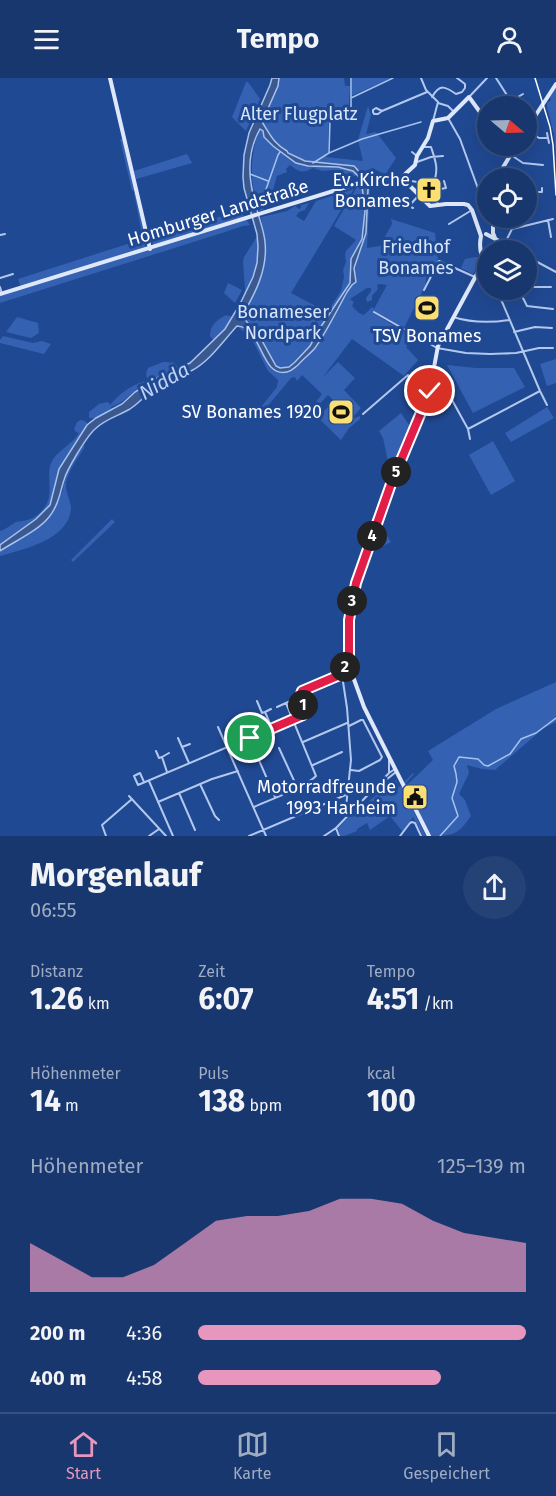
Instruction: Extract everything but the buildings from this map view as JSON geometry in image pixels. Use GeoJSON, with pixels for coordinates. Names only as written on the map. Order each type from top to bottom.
{"type":"FeatureCollection","features":[{"type":"Feature","properties":{"kind":"street"},"geometry":{"type":"LineString","coordinates":[[110,78],[150,249]]}},
{"type":"Feature","properties":{"kind":"street"},"geometry":{"type":"LineString","coordinates":[[421,78],[427,92],[438,103],[448,106],[454,112]]}},
{"type":"Feature","properties":{"kind":"street"},"geometry":{"type":"LineString","coordinates":[[432,97],[436,90],[441,88],[448,88],[456,94],[462,92],[465,84],[458,78]]}},
{"type":"Feature","properties":{"kind":"street"},"geometry":{"type":"LineString","coordinates":[[433,122],[448,118],[487,78]]}},
{"type":"Feature","properties":{"kind":"street"},"geometry":{"type":"LineString","coordinates":[[496,78],[508,96]]}},
{"type":"Feature","properties":{"kind":"street"},"geometry":{"type":"LineString","coordinates":[[423,83],[426,80]]}},
{"type":"Feature","properties":{"kind":"street"},"geometry":{"type":"LineString","coordinates":[[537,113],[556,84]]}},
{"type":"Feature","properties":{"kind":"street"},"geometry":{"type":"LineString","coordinates":[[382,111],[427,92]]}},
{"type":"Feature","properties":{"kind":"street"},"geometry":{"type":"LineString","coordinates":[[469,97],[477,108]]}},
{"type":"Feature","properties":{"kind":"street"},"geometry":{"type":"LineString","coordinates":[[438,103],[428,138],[417,156],[415,165],[401,180],[430,206],[468,205],[484,235],[502,240]]}},
{"type":"Feature","properties":{"kind":"street"},"geometry":{"type":"LineString","coordinates":[[448,118],[460,140],[477,186]]}},
{"type":"Feature","properties":{"kind":"street"},"geometry":{"type":"LineString","coordinates":[[548,133],[549,143]]}},
{"type":"Feature","properties":{"kind":"street"},"geometry":{"type":"LineString","coordinates":[[537,136],[548,138]]}},
{"type":"Feature","properties":{"kind":"street"},"geometry":{"type":"LineString","coordinates":[[423,147],[431,147],[438,171],[433,185],[438,205]]}},
{"type":"Feature","properties":{"kind":"street"},"geometry":{"type":"LineString","coordinates":[[412,152],[417,156]]}},
{"type":"Feature","properties":{"kind":"street"},"geometry":{"type":"LineString","coordinates":[[416,162],[434,156],[443,156]]}},
{"type":"Feature","properties":{"kind":"street"},"geometry":{"type":"LineString","coordinates":[[511,156],[523,164],[541,163]]}},
{"type":"Feature","properties":{"kind":"street","name":"Homburger Landstraße"},"geometry":{"type":"LineString","coordinates":[[1,294],[358,184],[382,178],[433,185]]}},
{"type":"Feature","properties":{"kind":"street"},"geometry":{"type":"LineString","coordinates":[[435,190],[446,188],[444,181]]}},
{"type":"Feature","properties":{"kind":"street"},"geometry":{"type":"LineString","coordinates":[[537,192],[542,192],[542,188]]}},
{"type":"Feature","properties":{"kind":"street"},"geometry":{"type":"LineString","coordinates":[[413,208],[409,206],[419,195]]}},
{"type":"Feature","properties":{"kind":"street"},"geometry":{"type":"LineString","coordinates":[[449,224],[472,210]]}},
{"type":"Feature","properties":{"kind":"street"},"geometry":{"type":"LineString","coordinates":[[506,240],[512,229],[553,219]]}},
{"type":"Feature","properties":{"kind":"street"},"geometry":{"type":"LineString","coordinates":[[548,220],[551,237]]}},
{"type":"Feature","properties":{"kind":"street"},"geometry":{"type":"LineString","coordinates":[[482,240],[491,228]]}},
{"type":"Feature","properties":{"kind":"street"},"geometry":{"type":"LineString","coordinates":[[493,228],[495,238]]}},
{"type":"Feature","properties":{"kind":"street"},"geometry":{"type":"LineString","coordinates":[[0,235],[5,234]]}},
{"type":"Feature","properties":{"kind":"street"},"geometry":{"type":"LineString","coordinates":[[424,291],[439,261],[475,277]]}},
{"type":"Feature","properties":{"kind":"street"},"geometry":{"type":"LineString","coordinates":[[537,262],[556,272]]}},
{"type":"Feature","properties":{"kind":"street"},"geometry":{"type":"LineString","coordinates":[[0,278],[13,274]]}},
{"type":"Feature","properties":{"kind":"street"},"geometry":{"type":"LineString","coordinates":[[144,782],[303,715],[305,712],[300,694],[302,691],[353,667],[349,663],[349,620],[356,583],[391,484],[430,391],[437,348],[477,274]]}},
{"type":"Feature","properties":{"kind":"street"},"geometry":{"type":"LineString","coordinates":[[537,286],[551,287]]}},
{"type":"Feature","properties":{"kind":"street"},"geometry":{"type":"LineString","coordinates":[[0,287],[1,294]]}},
{"type":"Feature","properties":{"kind":"street"},"geometry":{"type":"LineString","coordinates":[[501,300],[547,405]]}},
{"type":"Feature","properties":{"kind":"street"},"geometry":{"type":"LineString","coordinates":[[524,300],[527,306],[551,310]]}},
{"type":"Feature","properties":{"kind":"street"},"geometry":{"type":"LineString","coordinates":[[374,312],[437,348],[490,354],[554,348]]}},
{"type":"Feature","properties":{"kind":"street"},"geometry":{"type":"LineString","coordinates":[[453,316],[476,322],[509,320]]}},
{"type":"Feature","properties":{"kind":"street"},"geometry":{"type":"LineString","coordinates":[[514,332],[530,327],[552,328]]}},
{"type":"Feature","properties":{"kind":"street"},"geometry":{"type":"LineString","coordinates":[[547,327],[547,332]]}},
{"type":"Feature","properties":{"kind":"street"},"geometry":{"type":"LineString","coordinates":[[434,368],[468,429],[470,439]]}},
{"type":"Feature","properties":{"kind":"street"},"geometry":{"type":"LineString","coordinates":[[363,414],[408,375],[430,391]]}},
{"type":"Feature","properties":{"kind":"street"},"geometry":{"type":"LineString","coordinates":[[468,429],[540,391]]}},
{"type":"Feature","properties":{"kind":"street"},"geometry":{"type":"LineString","coordinates":[[346,672],[351,770],[346,809],[350,814]]}},
{"type":"Feature","properties":{"kind":"street"},"geometry":{"type":"LineString","coordinates":[[346,672],[428,834]]}},
{"type":"Feature","properties":{"kind":"street"},"geometry":{"type":"LineString","coordinates":[[277,707],[295,699]]}},
{"type":"Feature","properties":{"kind":"street"},"geometry":{"type":"LineString","coordinates":[[257,701],[272,728]]}},
{"type":"Feature","properties":{"kind":"street"},"geometry":{"type":"LineString","coordinates":[[254,807],[297,788],[315,777],[313,765],[286,703]]}},
{"type":"Feature","properties":{"kind":"street"},"geometry":{"type":"LineString","coordinates":[[265,712],[271,709]]}},
{"type":"Feature","properties":{"kind":"street"},"geometry":{"type":"LineString","coordinates":[[236,725],[253,718]]}},
{"type":"Feature","properties":{"kind":"street"},"geometry":{"type":"LineString","coordinates":[[303,742],[363,720],[382,757],[359,771],[351,770]]}},
{"type":"Feature","properties":{"kind":"street"},"geometry":{"type":"LineString","coordinates":[[243,722],[242,726],[245,727],[250,738]]}},
{"type":"Feature","properties":{"kind":"street"},"geometry":{"type":"LineString","coordinates":[[218,727],[266,836]]}},
{"type":"Feature","properties":{"kind":"street"},"geometry":{"type":"LineString","coordinates":[[178,738],[189,763]]}},
{"type":"Feature","properties":{"kind":"street"},"geometry":{"type":"LineString","coordinates":[[182,747],[190,744]]}},
{"type":"Feature","properties":{"kind":"street"},"geometry":{"type":"LineString","coordinates":[[279,748],[297,788]]}},
{"type":"Feature","properties":{"kind":"street"},"geometry":{"type":"LineString","coordinates":[[156,751],[159,758],[170,753]]}},
{"type":"Feature","properties":{"kind":"street"},"geometry":{"type":"LineString","coordinates":[[313,765],[342,752]]}},
{"type":"Feature","properties":{"kind":"street"},"geometry":{"type":"LineString","coordinates":[[162,757],[167,772]]}},
{"type":"Feature","properties":{"kind":"street"},"geometry":{"type":"LineString","coordinates":[[388,757],[389,773]]}},
{"type":"Feature","properties":{"kind":"street"},"geometry":{"type":"LineString","coordinates":[[258,759],[275,797]]}},
{"type":"Feature","properties":{"kind":"street"},"geometry":{"type":"LineString","coordinates":[[158,802],[238,771]]}},
{"type":"Feature","properties":{"kind":"street"},"geometry":{"type":"LineString","coordinates":[[324,836],[336,828],[389,773],[396,771]]}},
{"type":"Feature","properties":{"kind":"street"},"geometry":{"type":"LineString","coordinates":[[379,784],[396,771]]}},
{"type":"Feature","properties":{"kind":"street"},"geometry":{"type":"LineString","coordinates":[[148,780],[173,836]]}},
{"type":"Feature","properties":{"kind":"street"},"geometry":{"type":"LineString","coordinates":[[200,784],[219,820]]}},
{"type":"Feature","properties":{"kind":"street"},"geometry":{"type":"LineString","coordinates":[[179,793],[195,830]]}},
{"type":"Feature","properties":{"kind":"street"},"geometry":{"type":"LineString","coordinates":[[249,836],[348,794]]}},
{"type":"Feature","properties":{"kind":"street"},"geometry":{"type":"LineString","coordinates":[[106,836],[102,825],[130,797],[166,836]]}},
{"type":"Feature","properties":{"kind":"street"},"geometry":{"type":"LineString","coordinates":[[400,836],[413,822],[421,836]]}},
{"type":"Feature","properties":{"kind":"street"},"geometry":{"type":"LineString","coordinates":[[149,836],[159,828]]}},
{"type":"Feature","properties":{"kind":"street"},"geometry":{"type":"LineString","coordinates":[[336,828],[339,836]]}},
{"type":"Feature","properties":{"kind":"green space","name":"Alter Flugplatz"},"geometry":{"type":"Polygon","coordinates":[[[279,78],[344,78],[345,86],[350,86],[348,119],[329,120],[326,157],[363,161],[358,140],[368,106],[371,115],[366,134],[376,132],[396,158],[385,175],[373,168],[352,177],[334,170],[322,171],[313,168],[301,171],[290,165],[286,169],[287,172],[277,176],[272,193],[266,196],[267,202],[262,206],[264,210],[259,211],[253,186],[252,162],[256,138],[279,78]]]}},
{"type":"Feature","properties":{"kind":"green space"},"geometry":{"type":"Polygon","coordinates":[[[352,78],[391,78],[351,96],[352,78]]]}},
{"type":"Feature","properties":{"kind":"green space"},"geometry":{"type":"Polygon","coordinates":[[[246,82],[260,99],[246,131],[232,117],[246,82]]]}},
{"type":"Feature","properties":{"kind":"green space"},"geometry":{"type":"Polygon","coordinates":[[[556,87],[556,156],[547,103],[551,100],[550,97],[556,87]]]}},
{"type":"Feature","properties":{"kind":"green space"},"geometry":{"type":"Polygon","coordinates":[[[120,139],[123,139],[135,190],[132,191],[120,139]]]}},
{"type":"Feature","properties":{"kind":"green space"},"geometry":{"type":"Polygon","coordinates":[[[187,154],[192,163],[136,179],[134,171],[187,154]]]}},
{"type":"Feature","properties":{"kind":"green space"},"geometry":{"type":"Polygon","coordinates":[[[370,183],[367,248],[380,246],[392,224],[391,219],[435,233],[438,261],[431,274],[427,274],[425,286],[404,328],[374,311],[375,314],[413,337],[406,347],[418,360],[404,376],[352,339],[323,377],[338,362],[355,378],[344,390],[361,408],[350,420],[360,416],[360,419],[349,428],[341,440],[312,412],[313,406],[322,394],[302,375],[297,381],[295,377],[291,378],[266,408],[268,420],[261,407],[277,387],[278,380],[268,371],[252,339],[237,326],[262,273],[265,243],[261,217],[287,211],[295,206],[299,209],[301,205],[309,203],[305,210],[296,216],[304,221],[316,201],[354,189],[291,293],[327,312],[341,291],[346,251],[356,240],[334,226],[357,187],[370,183]],[[377,285],[378,289],[372,296],[372,300],[367,302],[366,298],[371,288],[367,288],[350,299],[354,302],[352,306],[359,313],[364,315],[372,307],[374,309],[387,285],[377,285]],[[328,395],[315,409],[319,416],[334,401],[328,395]]]}},
{"type":"Feature","properties":{"kind":"green space"},"geometry":{"type":"Polygon","coordinates":[[[135,192],[145,247],[21,287],[18,279],[143,239],[135,192]]]}},
{"type":"Feature","properties":{"kind":"green space"},"geometry":{"type":"Polygon","coordinates":[[[244,209],[242,213],[244,216],[240,218],[154,245],[150,239],[244,209]]]}},
{"type":"Feature","properties":{"kind":"green space"},"geometry":{"type":"Polygon","coordinates":[[[246,219],[250,225],[0,303],[0,296],[246,219]]]}},
{"type":"Feature","properties":{"kind":"green space"},"geometry":{"type":"Polygon","coordinates":[[[256,238],[258,247],[256,264],[241,304],[245,290],[244,257],[256,238]]]}},
{"type":"Feature","properties":{"kind":"green space"},"geometry":{"type":"Polygon","coordinates":[[[477,257],[477,268],[473,274],[461,268],[465,259],[477,257]]]}},
{"type":"Feature","properties":{"kind":"green space"},"geometry":{"type":"Polygon","coordinates":[[[228,283],[242,290],[235,303],[224,293],[228,283]]]}},
{"type":"Feature","properties":{"kind":"green space"},"geometry":{"type":"Polygon","coordinates":[[[226,315],[233,317],[214,341],[210,336],[211,329],[226,315]]]}},
{"type":"Feature","properties":{"kind":"green space"},"geometry":{"type":"Polygon","coordinates":[[[17,317],[38,323],[39,333],[31,338],[6,332],[17,317]]]}},
{"type":"Feature","properties":{"kind":"green space"},"geometry":{"type":"Polygon","coordinates":[[[3,336],[33,343],[42,341],[51,344],[44,354],[0,343],[3,336]]]}},
{"type":"Feature","properties":{"kind":"green space"},"geometry":{"type":"Polygon","coordinates":[[[556,359],[556,383],[547,386],[540,364],[556,359]]]}},
{"type":"Feature","properties":{"kind":"green space"},"geometry":{"type":"Polygon","coordinates":[[[163,362],[173,362],[179,368],[155,379],[147,378],[148,368],[163,362]]]}},
{"type":"Feature","properties":{"kind":"green space"},"geometry":{"type":"Polygon","coordinates":[[[447,365],[514,368],[525,387],[473,413],[447,365]]]}},
{"type":"Feature","properties":{"kind":"green space"},"geometry":{"type":"Polygon","coordinates":[[[150,380],[111,409],[96,418],[89,418],[89,412],[99,404],[108,402],[110,405],[128,389],[150,380]]]}},
{"type":"Feature","properties":{"kind":"green space"},"geometry":{"type":"Polygon","coordinates":[[[547,407],[554,418],[511,442],[505,433],[547,407]]]}},
{"type":"Feature","properties":{"kind":"green space"},"geometry":{"type":"Polygon","coordinates":[[[401,413],[411,428],[400,457],[388,462],[383,438],[379,431],[401,413]]]}},
{"type":"Feature","properties":{"kind":"green space"},"geometry":{"type":"Polygon","coordinates":[[[81,420],[88,424],[82,432],[50,505],[36,519],[0,545],[0,531],[16,522],[33,518],[45,507],[49,496],[51,463],[79,433],[74,429],[77,422],[81,420]]]}},
{"type":"Feature","properties":{"kind":"green space"},"geometry":{"type":"Polygon","coordinates":[[[493,441],[515,481],[491,495],[469,455],[493,441]]]}},
{"type":"Feature","properties":{"kind":"green space"},"geometry":{"type":"Polygon","coordinates":[[[84,444],[66,482],[71,509],[68,520],[62,528],[54,536],[32,546],[0,556],[0,551],[19,538],[62,493],[67,471],[84,444]]]}},
{"type":"Feature","properties":{"kind":"green space"},"geometry":{"type":"Polygon","coordinates":[[[112,519],[115,522],[73,562],[71,560],[112,519]]]}},
{"type":"Feature","properties":{"kind":"green space"},"geometry":{"type":"Polygon","coordinates":[[[381,526],[391,542],[377,549],[374,547],[381,526]]]}},
{"type":"Feature","properties":{"kind":"green space"},"geometry":{"type":"Polygon","coordinates":[[[556,682],[556,722],[544,728],[495,770],[467,765],[469,773],[459,794],[465,800],[471,816],[454,833],[431,836],[404,782],[414,774],[406,783],[407,785],[433,760],[428,751],[496,709],[556,682]]]}},
{"type":"Feature","properties":{"kind":"green space"},"geometry":{"type":"Polygon","coordinates":[[[396,780],[426,836],[423,836],[413,817],[403,832],[390,816],[370,830],[367,823],[357,831],[340,836],[338,828],[353,813],[396,780]]]}},
{"type":"Feature","properties":{"kind":"water","name":"Nidda"},"geometry":{"type":"Polygon","coordinates":[[[272,78],[279,78],[278,86],[262,122],[279,145],[288,153],[305,161],[354,166],[365,178],[368,189],[366,233],[354,268],[356,282],[347,292],[315,348],[290,371],[278,372],[271,367],[252,334],[237,326],[198,367],[159,385],[130,409],[99,426],[87,438],[73,461],[57,504],[49,517],[33,531],[0,551],[0,545],[36,519],[50,505],[59,469],[87,425],[122,404],[135,392],[162,375],[190,363],[225,329],[240,304],[253,277],[258,247],[257,234],[244,188],[244,155],[249,133],[272,78]],[[260,129],[255,139],[250,169],[252,190],[264,238],[264,262],[256,290],[242,316],[261,339],[276,366],[280,368],[289,367],[310,346],[350,283],[351,259],[362,239],[365,211],[362,186],[353,171],[338,167],[308,166],[296,163],[273,146],[264,137],[260,129]]]}},
{"type":"Feature","properties":{"kind":"waterway"},"geometry":{"type":"LineString","coordinates":[[351,78],[351,98]]}},
{"type":"Feature","properties":{"kind":"waterway"},"geometry":{"type":"LineString","coordinates":[[313,163],[329,153],[330,121],[351,120],[351,98],[393,78]]}},
{"type":"Feature","properties":{"kind":"waterway"},"geometry":{"type":"LineString","coordinates":[[329,153],[362,139],[421,122]]}},
{"type":"Feature","properties":{"kind":"waterway"},"geometry":{"type":"LineString","coordinates":[[255,202],[264,195],[280,152]]}},
{"type":"Feature","properties":{"kind":"waterway"},"geometry":{"type":"LineString","coordinates":[[250,174],[268,181]]}},
{"type":"Feature","properties":{"kind":"waterway"},"geometry":{"type":"LineString","coordinates":[[440,836],[458,816],[452,798],[457,782],[454,766],[459,757],[478,759],[488,766],[510,754],[521,739],[536,733],[556,718]]}},
{"type":"Feature","properties":{"kind":"tram line"},"geometry":{"type":"LineString","coordinates":[[535,78],[550,127],[556,195]]}},
{"type":"Feature","properties":{"kind":"place","name":"Ev. Kirche Bonames"},"geometry":{"type":"Point","coordinates":[429,190]}},
{"type":"Feature","properties":{"kind":"place","name":"TSV Bonames"},"geometry":{"type":"Point","coordinates":[427,308]}},
{"type":"Feature","properties":{"kind":"place","name":"SV Bonames 1920"},"geometry":{"type":"Point","coordinates":[341,412]}},
{"type":"Feature","properties":{"kind":"place","name":"Motorradfreunde 1993 Harheim"},"geometry":{"type":"Point","coordinates":[415,797]}},
{"type":"Feature","properties":{"kind":"route"},"geometry":{"type":"LineString","coordinates":[[250,738],[303,715],[305,712],[300,694],[302,691],[342,674],[346,670],[346,665],[349,663],[349,620],[356,583],[391,484],[430,391]]}},
{"type":"Feature","properties":{"kind":"park label","name":"Friedhof Bonames"},"geometry":{"type":"Point","coordinates":[416,258]}},
{"type":"Feature","properties":{"kind":"park label","name":"Bonameser Nordpark"},"geometry":{"type":"Point","coordinates":[283,322]}}]}
